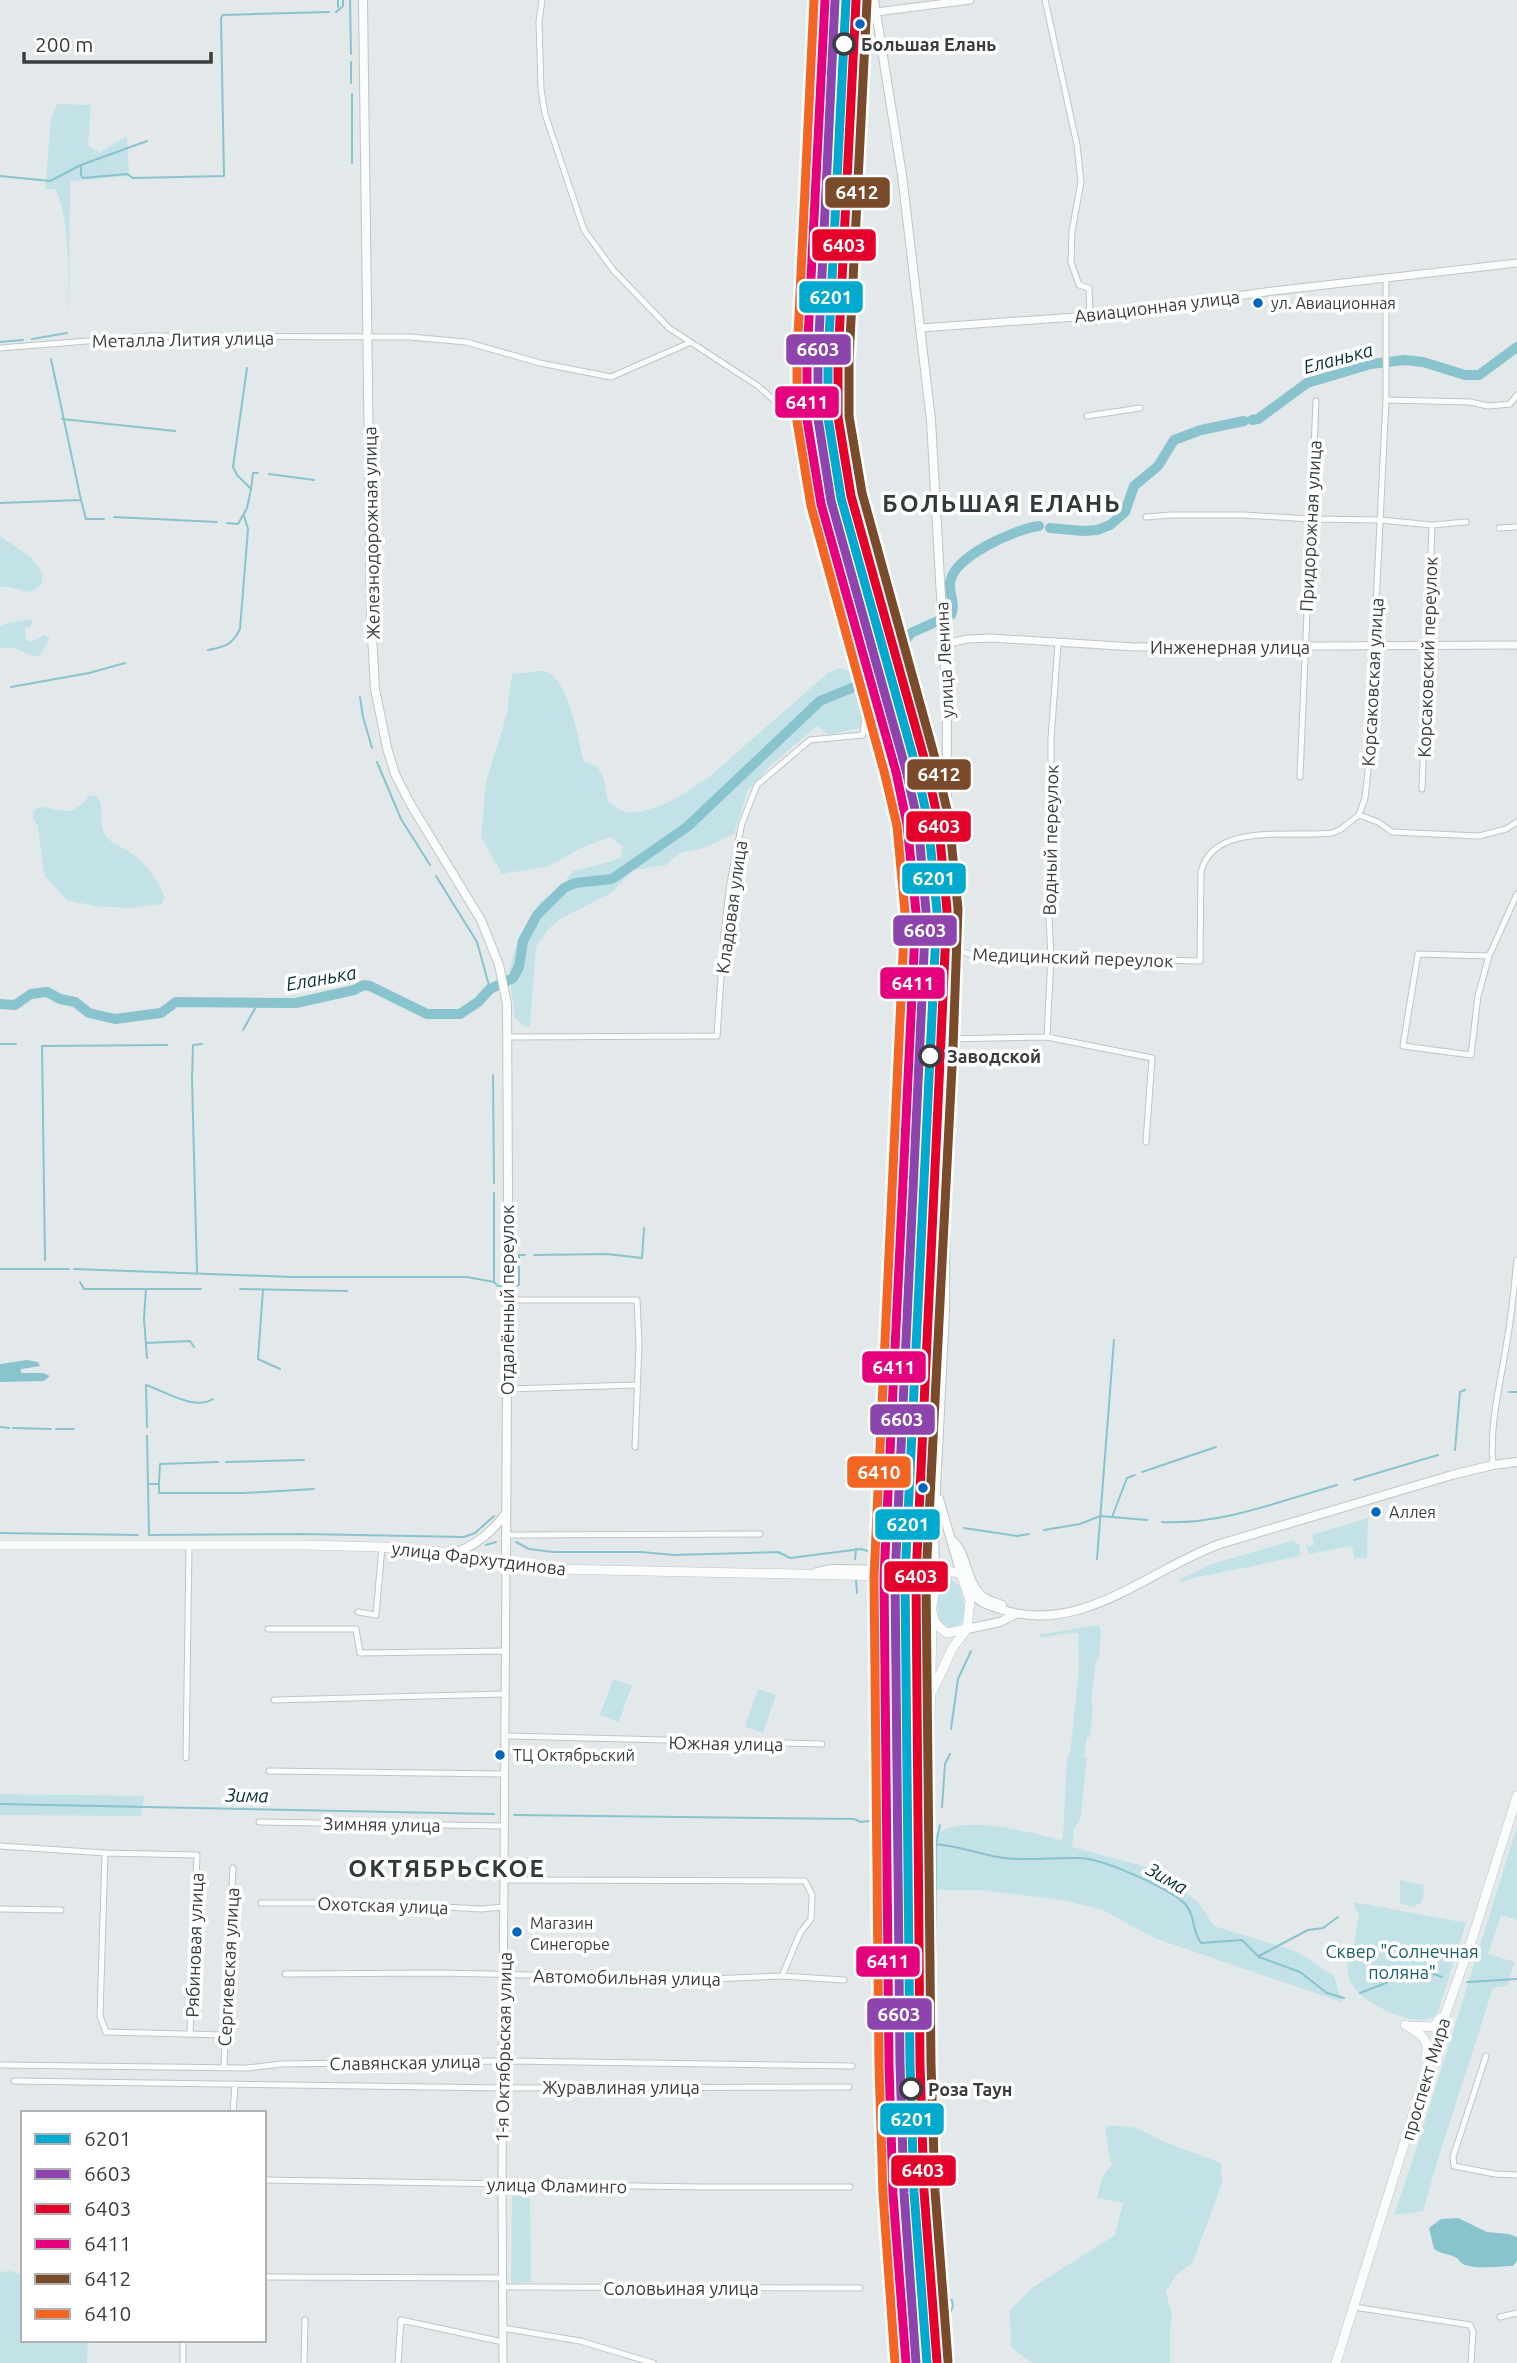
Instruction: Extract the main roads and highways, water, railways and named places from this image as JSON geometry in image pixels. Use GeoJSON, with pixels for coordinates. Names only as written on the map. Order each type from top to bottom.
{"type":"FeatureCollection","features":[{"type":"Feature","properties":{"kind":"main road","name":"Железнодорожная улица"},"geometry":{"type":"LineString","coordinates":[[363,0],[371,617],[375,689],[395,774],[481,920],[499,965],[506,1004],[508,1037]]}},
{"type":"Feature","properties":{"kind":"main road","name":"улица Ленина"},"geometry":{"type":"LineString","coordinates":[[874,0],[902,175],[932,427],[947,703],[948,948],[944,1312],[934,1527],[935,1574]]}},
{"type":"Feature","properties":{"kind":"main road","name":"Отдалённый переулок"},"geometry":{"type":"LineString","coordinates":[[506,1563],[508,1037]]}},
{"type":"Feature","properties":{"kind":"main road"},"geometry":{"type":"LineString","coordinates":[[965,1585],[981,1603],[1016,1614],[1047,1615],[1086,1608],[1123,1594],[1186,1557],[1220,1544],[1367,1499],[1493,1465],[1517,1462]]}},
{"type":"Feature","properties":{"kind":"main road","name":"улица Ленина"},"geometry":{"type":"LineString","coordinates":[[937,1493],[961,1574]]}},
{"type":"Feature","properties":{"kind":"main road"},"geometry":{"type":"LineString","coordinates":[[454,1553],[477,1542],[499,1523],[506,1513]]}},
{"type":"Feature","properties":{"kind":"main road"},"geometry":{"type":"LineString","coordinates":[[812,1573],[832,1569],[914,1570],[928,1559],[934,1527]]}},
{"type":"Feature","properties":{"kind":"main road"},"geometry":{"type":"LineString","coordinates":[[951,1539],[960,1549],[971,1579],[982,1597],[1004,1605],[1016,1614]]}},
{"type":"Feature","properties":{"kind":"main road","name":"улица Фархутдинова"},"geometry":{"type":"LineString","coordinates":[[0,1545],[382,1546],[454,1553],[556,1569],[888,1576],[923,1587],[930,1596],[932,1617]]}},
{"type":"Feature","properties":{"kind":"main road"},"geometry":{"type":"LineString","coordinates":[[888,1576],[935,1574],[950,1570],[961,1574],[965,1585],[970,1600],[967,1629],[953,1647],[929,1698]]}},
{"type":"Feature","properties":{"kind":"main road"},"geometry":{"type":"LineString","coordinates":[[935,1574],[929,1698],[925,2004],[931,2224],[944,2363]]}},
{"type":"Feature","properties":{"kind":"main road"},"geometry":{"type":"LineString","coordinates":[[932,1617],[937,1627],[947,1633],[1000,1622],[1016,1614]]}},
{"type":"Feature","properties":{"kind":"main road","name":"проспект Мира"},"geometry":{"type":"LineString","coordinates":[[1336,2363],[1437,2035],[1517,1796]]}},
{"type":"Feature","properties":{"kind":"main road"},"geometry":{"type":"LineString","coordinates":[[1405,2025],[1434,2027],[1453,1992]]}},
{"type":"Feature","properties":{"kind":"main road"},"geometry":{"type":"LineString","coordinates":[[1405,2025],[1437,2035]]}},
{"type":"Feature","properties":{"kind":"main road"},"geometry":{"type":"LineString","coordinates":[[1405,2025],[1423,2036],[1427,2046],[1420,2093]]}},
{"type":"Feature","properties":{"kind":"water"},"geometry":{"type":"Polygon","coordinates":[[[27,1360],[38,1362],[40,1366],[21,1369],[21,1373],[43,1373],[50,1376],[44,1381],[0,1382],[0,1364],[27,1360]]]}},
{"type":"Feature","properties":{"kind":"water"},"geometry":{"type":"Polygon","coordinates":[[[1458,2218],[1487,2232],[1517,2237],[1517,2261],[1513,2266],[1474,2267],[1434,2249],[1429,2228],[1441,2219],[1458,2218]]]}},
{"type":"Feature","properties":{"kind":"waterway"},"geometry":{"type":"LineString","coordinates":[[338,0],[338,7]]}},
{"type":"Feature","properties":{"kind":"waterway"},"geometry":{"type":"LineString","coordinates":[[336,12],[343,6],[343,0]]}},
{"type":"Feature","properties":{"kind":"waterway"},"geometry":{"type":"LineString","coordinates":[[350,0],[351,54]]}},
{"type":"Feature","properties":{"kind":"waterway"},"geometry":{"type":"LineString","coordinates":[[81,165],[83,178],[127,174],[133,178],[224,176],[221,18],[223,15],[329,12]]}},
{"type":"Feature","properties":{"kind":"waterway"},"geometry":{"type":"LineString","coordinates":[[351,62],[351,83]]}},
{"type":"Feature","properties":{"kind":"waterway"},"geometry":{"type":"LineString","coordinates":[[352,94],[352,163]]}},
{"type":"Feature","properties":{"kind":"waterway"},"geometry":{"type":"LineString","coordinates":[[0,176],[50,181],[81,165],[147,141]]}},
{"type":"Feature","properties":{"kind":"waterway"},"geometry":{"type":"LineString","coordinates":[[32,339],[67,333]]}},
{"type":"Feature","properties":{"kind":"waterway"},"geometry":{"type":"LineString","coordinates":[[0,342],[23,340]]}},
{"type":"Feature","properties":{"kind":"waterway","name":"Еланька"},"geometry":{"type":"LineString","coordinates":[[1252,420],[1258,419],[1307,383],[1371,364],[1404,360],[1423,362],[1465,375],[1479,375],[1517,347]]}},
{"type":"Feature","properties":{"kind":"waterway"},"geometry":{"type":"LineString","coordinates":[[0,503],[81,500],[51,359]]}},
{"type":"Feature","properties":{"kind":"waterway"},"geometry":{"type":"LineString","coordinates":[[227,523],[238,524],[247,508],[251,489],[233,467],[247,368]]}},
{"type":"Feature","properties":{"kind":"waterway"},"geometry":{"type":"LineString","coordinates":[[62,419],[175,431]]}},
{"type":"Feature","properties":{"kind":"waterway","name":"Еланька"},"geometry":{"type":"LineString","coordinates":[[1050,528],[1083,531],[1110,525],[1125,512],[1134,486],[1158,466],[1174,440],[1201,430],[1244,421]]}},
{"type":"Feature","properties":{"kind":"waterway"},"geometry":{"type":"LineString","coordinates":[[251,489],[253,473],[258,473]]}},
{"type":"Feature","properties":{"kind":"waterway"},"geometry":{"type":"LineString","coordinates":[[269,474],[314,480]]}},
{"type":"Feature","properties":{"kind":"waterway"},"geometry":{"type":"LineString","coordinates":[[81,500],[86,519],[104,519]]}},
{"type":"Feature","properties":{"kind":"waterway"},"geometry":{"type":"LineString","coordinates":[[208,650],[227,644],[240,629],[248,529],[244,516]]}},
{"type":"Feature","properties":{"kind":"waterway"},"geometry":{"type":"LineString","coordinates":[[114,517],[217,522]]}},
{"type":"Feature","properties":{"kind":"waterway","name":"Еланька"},"geometry":{"type":"LineString","coordinates":[[867,682],[888,663],[911,633],[951,615],[953,607],[950,583],[962,563],[987,545],[1016,532],[1039,526]]}},
{"type":"Feature","properties":{"kind":"waterway"},"geometry":{"type":"LineString","coordinates":[[11,687],[89,673],[125,663]]}},
{"type":"Feature","properties":{"kind":"waterway","name":"Еланька"},"geometry":{"type":"LineString","coordinates":[[0,1004],[15,1005],[31,994],[47,992],[60,999],[75,1002],[89,1013],[115,1019],[161,1013],[176,1002],[296,1003],[354,990],[364,985],[427,1014],[460,1014],[478,1002],[490,989],[513,978],[519,967],[523,941],[537,915],[564,888],[575,883],[612,879],[687,827],[820,701],[854,687]]}},
{"type":"Feature","properties":{"kind":"waterway"},"geometry":{"type":"LineString","coordinates":[[360,697],[372,748]]}},
{"type":"Feature","properties":{"kind":"waterway"},"geometry":{"type":"LineString","coordinates":[[377,762],[401,819],[430,865]]}},
{"type":"Feature","properties":{"kind":"waterway"},"geometry":{"type":"LineString","coordinates":[[436,876],[477,942],[490,989]]}},
{"type":"Feature","properties":{"kind":"waterway"},"geometry":{"type":"LineString","coordinates":[[243,1030],[258,1003]]}},
{"type":"Feature","properties":{"kind":"waterway"},"geometry":{"type":"LineString","coordinates":[[0,1044],[16,1044]]}},
{"type":"Feature","properties":{"kind":"waterway"},"geometry":{"type":"LineString","coordinates":[[197,1272],[192,1079],[193,1045],[202,1044]]}},
{"type":"Feature","properties":{"kind":"waterway"},"geometry":{"type":"LineString","coordinates":[[45,1260],[42,1046],[167,1045]]}},
{"type":"Feature","properties":{"kind":"waterway"},"geometry":{"type":"LineString","coordinates":[[493,1075],[494,1183]]}},
{"type":"Feature","properties":{"kind":"waterway"},"geometry":{"type":"LineString","coordinates":[[912,1560],[916,1535],[913,1509],[935,1082]]}},
{"type":"Feature","properties":{"kind":"waterway"},"geometry":{"type":"LineString","coordinates":[[516,1542],[529,1549],[553,1552],[642,1552],[673,1555],[778,1552],[790,1558],[861,1549],[891,1558],[890,1524],[896,1519],[918,1156]]}},
{"type":"Feature","properties":{"kind":"waterway"},"geometry":{"type":"LineString","coordinates":[[494,1193],[494,1282]]}},
{"type":"Feature","properties":{"kind":"waterway"},"geometry":{"type":"LineString","coordinates":[[534,1255],[607,1254],[642,1258],[644,1228]]}},
{"type":"Feature","properties":{"kind":"waterway"},"geometry":{"type":"LineString","coordinates":[[513,1286],[519,1285],[519,1255],[525,1255]]}},
{"type":"Feature","properties":{"kind":"waterway"},"geometry":{"type":"LineString","coordinates":[[0,1269],[69,1269]]}},
{"type":"Feature","properties":{"kind":"waterway"},"geometry":{"type":"LineString","coordinates":[[74,1269],[292,1277],[467,1277],[502,1286]]}},
{"type":"Feature","properties":{"kind":"waterway"},"geometry":{"type":"LineString","coordinates":[[80,1282],[84,1289],[201,1289]]}},
{"type":"Feature","properties":{"kind":"waterway"},"geometry":{"type":"LineString","coordinates":[[146,1289],[144,1319],[147,1358]]}},
{"type":"Feature","properties":{"kind":"waterway"},"geometry":{"type":"LineString","coordinates":[[240,1289],[347,1291]]}},
{"type":"Feature","properties":{"kind":"waterway"},"geometry":{"type":"LineString","coordinates":[[263,1290],[258,1359],[280,1369]]}},
{"type":"Feature","properties":{"kind":"waterway"},"geometry":{"type":"LineString","coordinates":[[1097,1559],[1114,1340]]}},
{"type":"Feature","properties":{"kind":"waterway"},"geometry":{"type":"LineString","coordinates":[[146,1343],[190,1341],[194,1347]]}},
{"type":"Feature","properties":{"kind":"waterway"},"geometry":{"type":"LineString","coordinates":[[147,1427],[146,1385],[197,1403],[213,1399]]}},
{"type":"Feature","properties":{"kind":"waterway"},"geometry":{"type":"LineString","coordinates":[[1455,1450],[1460,1392],[1465,1390]]}},
{"type":"Feature","properties":{"kind":"waterway"},"geometry":{"type":"LineString","coordinates":[[1509,1392],[1517,1392]]}},
{"type":"Feature","properties":{"kind":"waterway"},"geometry":{"type":"LineString","coordinates":[[0,1427],[9,1428]]}},
{"type":"Feature","properties":{"kind":"waterway"},"geometry":{"type":"LineString","coordinates":[[13,1428],[51,1429]]}},
{"type":"Feature","properties":{"kind":"waterway"},"geometry":{"type":"LineString","coordinates":[[56,1429],[74,1429]]}},
{"type":"Feature","properties":{"kind":"waterway"},"geometry":{"type":"LineString","coordinates":[[147,1436],[149,1535],[464,1537],[475,1533],[494,1516]]}},
{"type":"Feature","properties":{"kind":"waterway"},"geometry":{"type":"LineString","coordinates":[[1142,1472],[1216,1447]]}},
{"type":"Feature","properties":{"kind":"waterway"},"geometry":{"type":"LineString","coordinates":[[1354,1480],[1438,1455]]}},
{"type":"Feature","properties":{"kind":"waterway"},"geometry":{"type":"LineString","coordinates":[[226,1462],[304,1460]]}},
{"type":"Feature","properties":{"kind":"waterway"},"geometry":{"type":"LineString","coordinates":[[159,1482],[160,1464],[218,1462]]}},
{"type":"Feature","properties":{"kind":"waterway"},"geometry":{"type":"LineString","coordinates":[[1112,1517],[1127,1478],[1135,1475]]}},
{"type":"Feature","properties":{"kind":"waterway"},"geometry":{"type":"LineString","coordinates":[[149,1484],[159,1484],[159,1493],[243,1493],[314,1489]]}},
{"type":"Feature","properties":{"kind":"waterway"},"geometry":{"type":"LineString","coordinates":[[1162,1522],[1228,1516],[1337,1485]]}},
{"type":"Feature","properties":{"kind":"waterway"},"geometry":{"type":"LineString","coordinates":[[1044,1530],[1080,1524],[1100,1516],[1147,1520]]}},
{"type":"Feature","properties":{"kind":"waterway"},"geometry":{"type":"LineString","coordinates":[[913,1519],[923,1519]]}},
{"type":"Feature","properties":{"kind":"waterway"},"geometry":{"type":"LineString","coordinates":[[964,1528],[1017,1536],[1029,1534]]}},
{"type":"Feature","properties":{"kind":"waterway"},"geometry":{"type":"LineString","coordinates":[[0,1533],[138,1535]]}},
{"type":"Feature","properties":{"kind":"waterway"},"geometry":{"type":"LineString","coordinates":[[486,1545],[496,1542]]}},
{"type":"Feature","properties":{"kind":"waterway"},"geometry":{"type":"LineString","coordinates":[[855,1559],[856,1549]]}},
{"type":"Feature","properties":{"kind":"waterway"},"geometry":{"type":"LineString","coordinates":[[856,1580],[857,1593]]}},
{"type":"Feature","properties":{"kind":"waterway"},"geometry":{"type":"LineString","coordinates":[[913,1589],[913,1823]]}},
{"type":"Feature","properties":{"kind":"waterway"},"geometry":{"type":"LineString","coordinates":[[951,1729],[958,1679],[971,1651]]}},
{"type":"Feature","properties":{"kind":"waterway"},"geometry":{"type":"LineString","coordinates":[[942,1807],[945,1764],[950,1754]]}},
{"type":"Feature","properties":{"kind":"waterway","name":"Зима"},"geometry":{"type":"LineString","coordinates":[[0,1804],[494,1814]]}},
{"type":"Feature","properties":{"kind":"waterway","name":"Зима"},"geometry":{"type":"LineString","coordinates":[[514,1815],[854,1819],[861,1822],[895,1818],[892,1828],[894,1847],[899,1846]]}},
{"type":"Feature","properties":{"kind":"waterway"},"geometry":{"type":"LineString","coordinates":[[936,1999],[936,1844],[940,1825]]}},
{"type":"Feature","properties":{"kind":"waterway","name":"Зима"},"geometry":{"type":"LineString","coordinates":[[913,1844],[920,1844]]}},
{"type":"Feature","properties":{"kind":"waterway","name":"Зима"},"geometry":{"type":"LineString","coordinates":[[935,1844],[1008,1858],[1089,1859],[1117,1868],[1182,1901],[1189,1910],[1201,1943],[1242,1940],[1259,1957],[1300,1972],[1327,1993],[1344,1998]]}},
{"type":"Feature","properties":{"kind":"waterway"},"geometry":{"type":"LineString","coordinates":[[1259,1956],[1308,1930],[1323,1928],[1338,1917]]}},
{"type":"Feature","properties":{"kind":"waterway","name":"Зима"},"geometry":{"type":"LineString","coordinates":[[1413,1973],[1423,1970],[1442,1977]]}},
{"type":"Feature","properties":{"kind":"waterway","name":"Зима"},"geometry":{"type":"LineString","coordinates":[[1467,1982],[1517,1979]]}},
{"type":"Feature","properties":{"kind":"waterway","name":"Зима"},"geometry":{"type":"LineString","coordinates":[[1360,1993],[1391,1981]]}},
{"type":"Feature","properties":{"kind":"waterway"},"geometry":{"type":"LineString","coordinates":[[936,2016],[939,2190]]}},
{"type":"Feature","properties":{"kind":"waterway"},"geometry":{"type":"LineString","coordinates":[[940,2204],[947,2300],[952,2300],[953,2306],[949,2316],[954,2363]]}},
{"type":"Feature","properties":{"kind":"place","name":"Большая Елань"},"geometry":{"type":"Point","coordinates":[844,44]}},
{"type":"Feature","properties":{"kind":"place","name":"ул. Авиационная"},"geometry":{"type":"Point","coordinates":[1258,303]}},
{"type":"Feature","properties":{"kind":"place","name":"Заводской"},"geometry":{"type":"Point","coordinates":[930,1056]}},
{"type":"Feature","properties":{"kind":"place","name":"Аллея"},"geometry":{"type":"Point","coordinates":[1376,1512]}},
{"type":"Feature","properties":{"kind":"place","name":"ТЦ Октябрьский"},"geometry":{"type":"Point","coordinates":[500,1755]}},
{"type":"Feature","properties":{"kind":"place","name":"Магазин Синегорье"},"geometry":{"type":"Point","coordinates":[517,1932]}},
{"type":"Feature","properties":{"kind":"place","name":"Роза Таун"},"geometry":{"type":"Point","coordinates":[911,2089]}},
{"type":"Feature","properties":{"kind":"district","name":"БОЛЬШАЯ ЕЛАНЬ"},"geometry":{"type":"Point","coordinates":[1002,503]}},
{"type":"Feature","properties":{"kind":"district","name":"ОКТЯБРЬСКОЕ"},"geometry":{"type":"Point","coordinates":[447,1868]}},
{"type":"Feature","properties":{"kind":"park label","name":"Сквер \"Солнечная поляна\""},"geometry":{"type":"Point","coordinates":[1402,1961]}}]}
